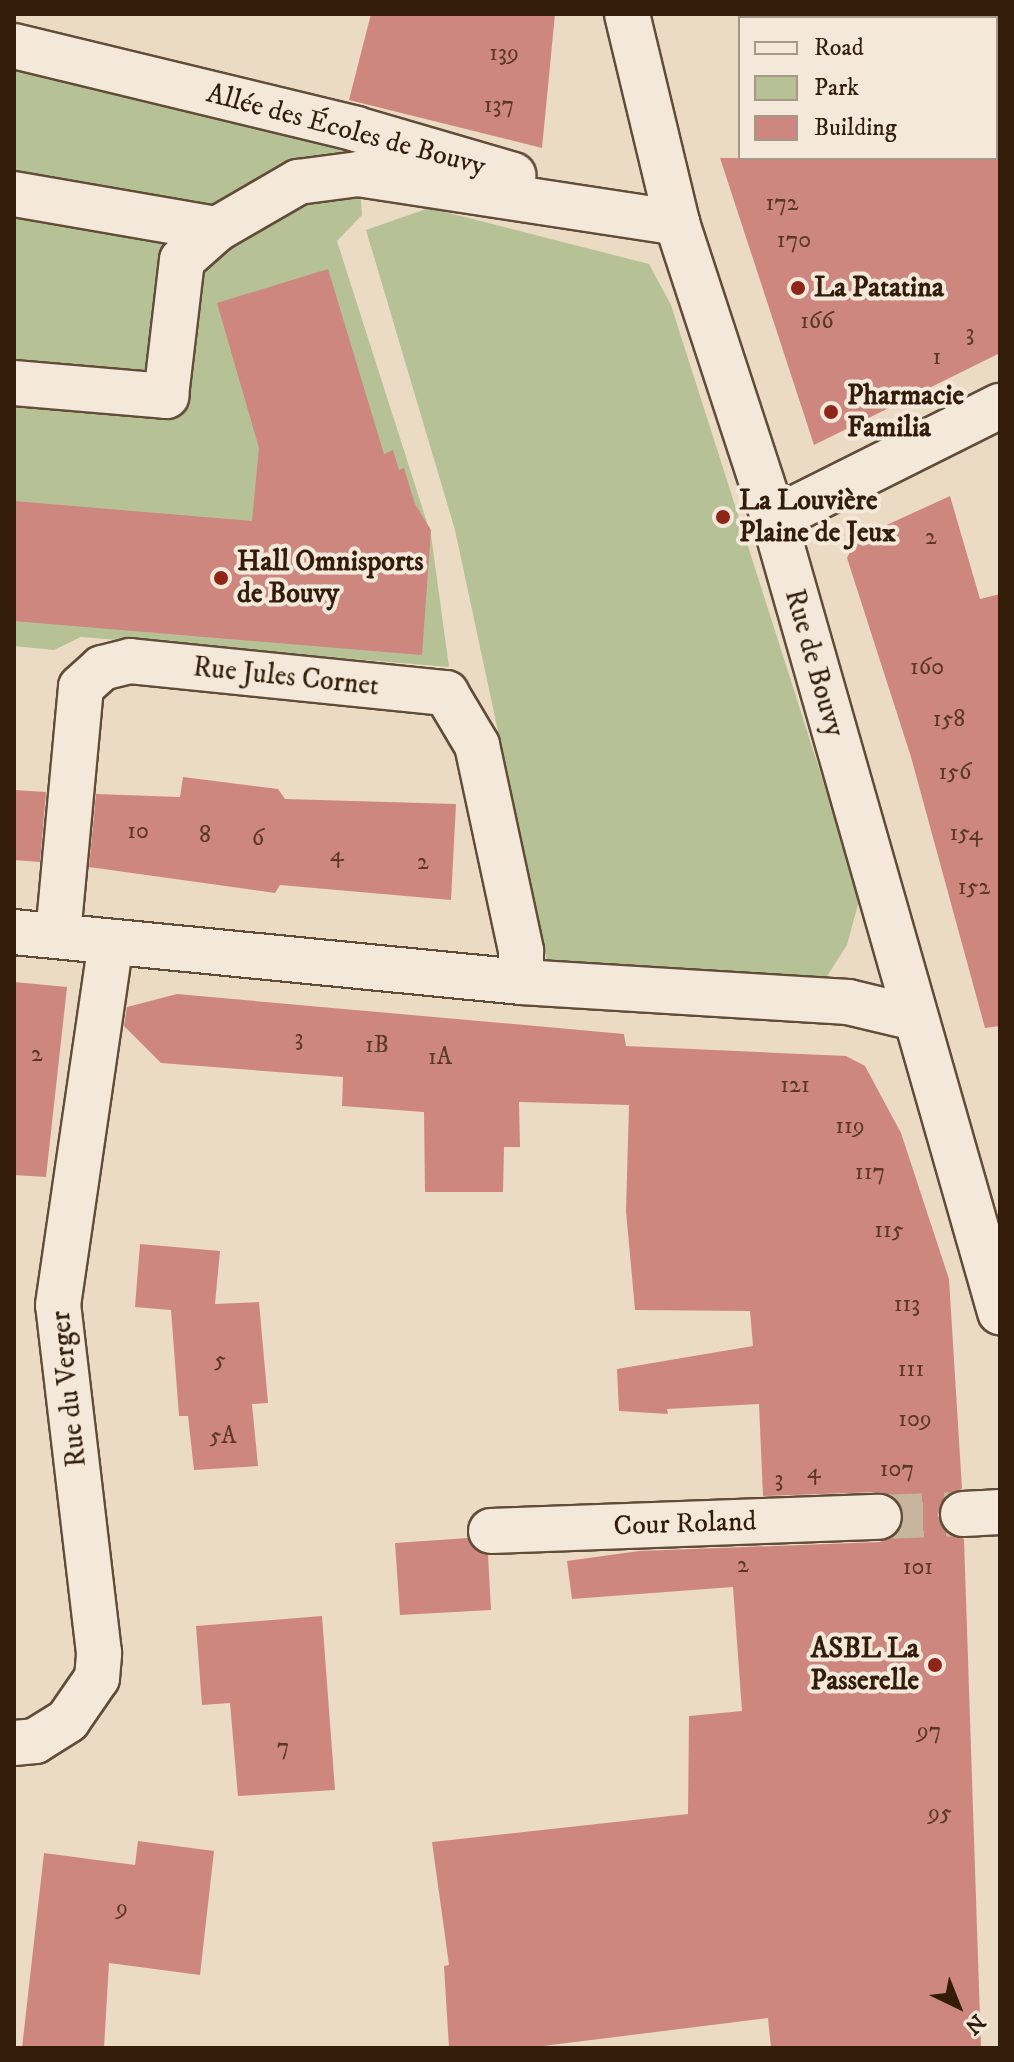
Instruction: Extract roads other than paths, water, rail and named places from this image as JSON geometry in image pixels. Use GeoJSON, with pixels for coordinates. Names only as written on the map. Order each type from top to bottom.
{"type":"FeatureCollection","features":[{"type":"Feature","properties":{"kind":"street","name":"Rue de Bouvy"},"geometry":{"type":"LineString","coordinates":[[627,14],[677,223],[774,519],[911,1017],[1000,1312]]}},
{"type":"Feature","properties":{"kind":"street","name":"Allée des Écoles de Bouvy"},"geometry":{"type":"LineString","coordinates":[[14,46],[356,129],[677,223]]}},
{"type":"Feature","properties":{"kind":"street"},"geometry":{"type":"LineString","coordinates":[[14,383],[166,396],[182,260],[217,229],[298,182],[358,174],[677,223]]}},
{"type":"Feature","properties":{"kind":"street"},"geometry":{"type":"LineString","coordinates":[[14,194],[217,229]]}},
{"type":"Feature","properties":{"kind":"street"},"geometry":{"type":"LineString","coordinates":[[774,519],[1000,406]]}},
{"type":"Feature","properties":{"kind":"street","name":"Rue Jules Cornet"},"geometry":{"type":"LineString","coordinates":[[58,935],[81,687],[102,668],[130,661],[446,693],[477,745],[521,951],[521,982]]}},
{"type":"Feature","properties":{"kind":"street"},"geometry":{"type":"LineString","coordinates":[[14,932],[521,982],[848,1002],[911,1017]]}},
{"type":"Feature","properties":{"kind":"street","name":"Rue du Verger"},"geometry":{"type":"LineString","coordinates":[[14,1743],[35,1741],[68,1720],[97,1678],[99,1653],[58,1305],[111,942]]}},
{"type":"Feature","properties":{"kind":"street","name":"Cour Roland"},"geometry":{"type":"LineString","coordinates":[[491,1531],[879,1517]]}},
{"type":"Feature","properties":{"kind":"tunnel"},"geometry":{"type":"LineString","coordinates":[[879,1517],[963,1514]]}},
{"type":"Feature","properties":{"kind":"place","name":"La Patatina"},"geometry":{"type":"Point","coordinates":[798,288]}},
{"type":"Feature","properties":{"kind":"place","name":"Pharmacie Familia"},"geometry":{"type":"Point","coordinates":[831,412]}},
{"type":"Feature","properties":{"kind":"place","name":"La Louvière Plaine de Jeux"},"geometry":{"type":"Point","coordinates":[723,517]}},
{"type":"Feature","properties":{"kind":"place","name":"Hall Omnisports de Bouvy"},"geometry":{"type":"Point","coordinates":[221,578]}},
{"type":"Feature","properties":{"kind":"place","name":"ASBL La Passerelle"},"geometry":{"type":"Point","coordinates":[935,1665]}}]}
